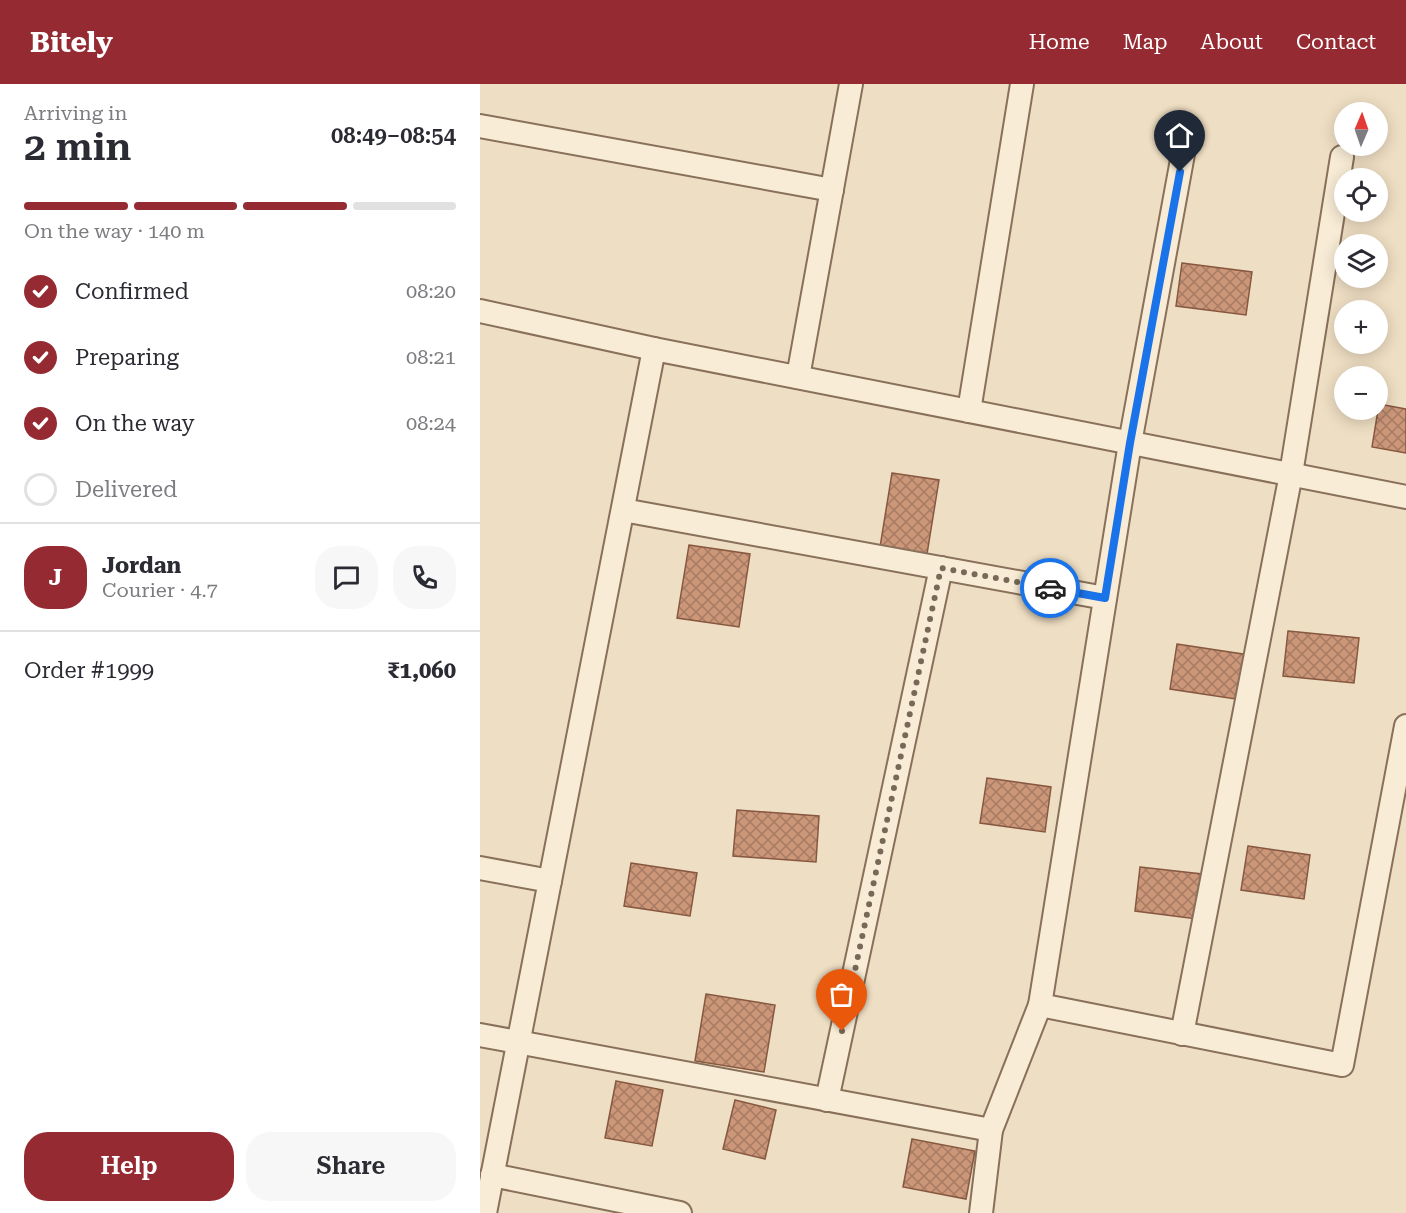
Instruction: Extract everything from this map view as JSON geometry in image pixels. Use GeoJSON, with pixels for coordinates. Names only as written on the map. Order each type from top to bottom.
{"type":"FeatureCollection","features":[{"type":"Feature","properties":{"kind":"street"},"geometry":{"type":"LineString","coordinates":[[798,377],[851,84]]}},
{"type":"Feature","properties":{"kind":"street"},"geometry":{"type":"LineString","coordinates":[[969,411],[1022,84]]}},
{"type":"Feature","properties":{"kind":"street"},"geometry":{"type":"LineString","coordinates":[[480,126],[832,190]]}},
{"type":"Feature","properties":{"kind":"street"},"geometry":{"type":"LineString","coordinates":[[981,1213],[991,1130],[1040,1005],[1130,443],[1188,127]]}},
{"type":"Feature","properties":{"kind":"street"},"geometry":{"type":"LineString","coordinates":[[1182,1034],[1291,474],[1342,157]]}},
{"type":"Feature","properties":{"kind":"street"},"geometry":{"type":"LineString","coordinates":[[480,311],[654,349],[1406,497]]}},
{"type":"Feature","properties":{"kind":"street"},"geometry":{"type":"LineString","coordinates":[[485,1213],[654,349]]}},
{"type":"Feature","properties":{"kind":"street"},"geometry":{"type":"LineString","coordinates":[[623,510],[1105,598]]}},
{"type":"Feature","properties":{"kind":"street"},"geometry":{"type":"LineString","coordinates":[[827,1100],[941,568]]}},
{"type":"Feature","properties":{"kind":"street"},"geometry":{"type":"LineString","coordinates":[[1040,1005],[1342,1065],[1406,726]]}},
{"type":"Feature","properties":{"kind":"street"},"geometry":{"type":"LineString","coordinates":[[480,868],[550,881]]}},
{"type":"Feature","properties":{"kind":"street"},"geometry":{"type":"LineString","coordinates":[[480,1035],[991,1130]]}},
{"type":"Feature","properties":{"kind":"street"},"geometry":{"type":"LineString","coordinates":[[492,1175],[642,1209],[680,1213]]}},
{"type":"Feature","properties":{"kind":"building"},"geometry":{"type":"Polygon","coordinates":[[[1182,263],[1252,272],[1246,315],[1176,306],[1182,263]]]}},
{"type":"Feature","properties":{"kind":"building"},"geometry":{"type":"Polygon","coordinates":[[[1388,406],[1406,409],[1406,453],[1372,447],[1376,420],[1388,420],[1388,406]]]}},
{"type":"Feature","properties":{"kind":"building"},"geometry":{"type":"Polygon","coordinates":[[[892,473],[939,480],[927,554],[880,547],[892,473]]]}},
{"type":"Feature","properties":{"kind":"building"},"geometry":{"type":"Polygon","coordinates":[[[689,545],[750,554],[739,627],[677,618],[689,545]]]}},
{"type":"Feature","properties":{"kind":"building"},"geometry":{"type":"Polygon","coordinates":[[[1288,631],[1359,638],[1354,683],[1283,676],[1288,631]]]}},
{"type":"Feature","properties":{"kind":"building"},"geometry":{"type":"Polygon","coordinates":[[[1177,644],[1249,655],[1242,700],[1170,689],[1177,644]]]}},
{"type":"Feature","properties":{"kind":"building"},"geometry":{"type":"Polygon","coordinates":[[[987,778],[1051,787],[1045,832],[980,823],[987,778]]]}},
{"type":"Feature","properties":{"kind":"building"},"geometry":{"type":"Polygon","coordinates":[[[737,810],[819,816],[816,862],[733,856],[737,810]]]}},
{"type":"Feature","properties":{"kind":"building"},"geometry":{"type":"Polygon","coordinates":[[[1248,846],[1310,855],[1304,899],[1241,890],[1248,846]]]}},
{"type":"Feature","properties":{"kind":"building"},"geometry":{"type":"Polygon","coordinates":[[[631,863],[697,873],[690,916],[624,906],[631,863]]]}},
{"type":"Feature","properties":{"kind":"building"},"geometry":{"type":"Polygon","coordinates":[[[1140,867],[1202,874],[1197,919],[1135,911],[1140,867]]]}},
{"type":"Feature","properties":{"kind":"building"},"geometry":{"type":"Polygon","coordinates":[[[706,994],[775,1005],[764,1072],[695,1061],[706,994]]]}},
{"type":"Feature","properties":{"kind":"building"},"geometry":{"type":"Polygon","coordinates":[[[616,1081],[663,1090],[652,1146],[605,1138],[616,1081]]]}},
{"type":"Feature","properties":{"kind":"building"},"geometry":{"type":"Polygon","coordinates":[[[735,1100],[776,1110],[765,1159],[723,1149],[735,1100]]]}},
{"type":"Feature","properties":{"kind":"building"},"geometry":{"type":"Polygon","coordinates":[[[912,1139],[975,1151],[966,1199],[903,1187],[912,1139]]]}},
{"type":"Feature","properties":{"kind":"way so far"},"geometry":{"type":"LineString","coordinates":[[842,1031],[941,568],[1050,588]]}},
{"type":"Feature","properties":{"kind":"route"},"geometry":{"type":"LineString","coordinates":[[1050,588],[1105,598],[1130,443],[1180,172]]}}]}
